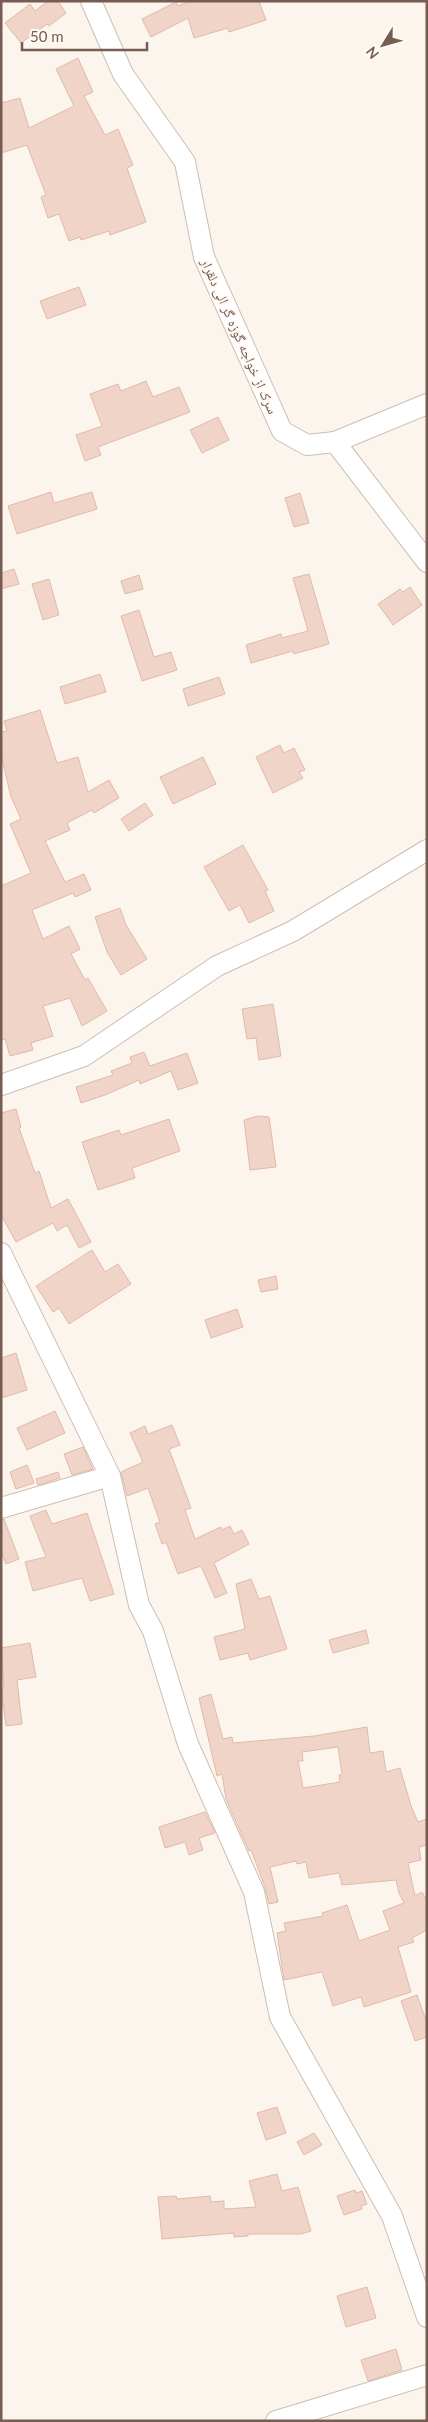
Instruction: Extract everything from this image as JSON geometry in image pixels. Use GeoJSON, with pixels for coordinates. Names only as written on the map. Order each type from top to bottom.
{"type":"FeatureCollection","features":[{"type":"Feature","properties":{"kind":"street","name":"سرک از خواجه گوزه گر الی دلقرار"},"geometry":{"type":"LineString","coordinates":[[91,1],[123,74],[185,162],[204,257],[282,431],[307,445],[335,442],[427,404]]}},
{"type":"Feature","properties":{"kind":"street"},"geometry":{"type":"LineString","coordinates":[[335,442],[427,562]]}},
{"type":"Feature","properties":{"kind":"street"},"geometry":{"type":"LineString","coordinates":[[1,1086],[84,1056],[217,966],[292,931],[427,850]]}},
{"type":"Feature","properties":{"kind":"street"},"geometry":{"type":"LineString","coordinates":[[1,1253],[110,1476],[139,1605],[153,1631],[188,1744],[254,1892],[280,2017],[392,2216],[427,2317]]}},
{"type":"Feature","properties":{"kind":"street"},"geometry":{"type":"LineString","coordinates":[[1,1508],[110,1476]]}},
{"type":"Feature","properties":{"kind":"street"},"geometry":{"type":"LineString","coordinates":[[276,2421],[427,2375]]}},
{"type":"Feature","properties":{"kind":"building"},"geometry":{"type":"Polygon","coordinates":[[[48,1],[58,1],[66,13],[21,43],[5,23],[30,4],[35,11],[48,1]]]}},
{"type":"Feature","properties":{"kind":"building"},"geometry":{"type":"Polygon","coordinates":[[[190,1],[259,1],[266,20],[229,32],[228,28],[194,38],[188,18],[151,37],[142,19],[176,2],[178,6],[190,1]]]}},
{"type":"Feature","properties":{"kind":"building"},"geometry":{"type":"Polygon","coordinates":[[[78,58],[93,92],[84,96],[105,135],[118,129],[133,165],[127,168],[146,222],[110,235],[109,231],[81,240],[80,237],[69,241],[59,214],[48,218],[41,197],[46,195],[27,145],[1,153],[1,103],[20,98],[29,128],[74,106],[56,69],[78,58]]]}},
{"type":"Feature","properties":{"kind":"building"},"geometry":{"type":"Polygon","coordinates":[[[79,287],[86,305],[47,319],[40,301],[79,287]]]}},
{"type":"Feature","properties":{"kind":"building"},"geometry":{"type":"Polygon","coordinates":[[[146,381],[153,397],[179,387],[190,412],[98,447],[101,455],[85,461],[76,435],[102,426],[90,394],[118,384],[121,391],[146,381]]]}},
{"type":"Feature","properties":{"kind":"building"},"geometry":{"type":"Polygon","coordinates":[[[218,417],[229,440],[202,453],[190,430],[218,417]]]}},
{"type":"Feature","properties":{"kind":"building"},"geometry":{"type":"Polygon","coordinates":[[[51,492],[54,503],[92,492],[97,509],[17,534],[8,506],[51,492]]]}},
{"type":"Feature","properties":{"kind":"building"},"geometry":{"type":"Polygon","coordinates":[[[300,493],[309,523],[294,527],[285,498],[300,493]]]}},
{"type":"Feature","properties":{"kind":"building"},"geometry":{"type":"Polygon","coordinates":[[[14,569],[19,584],[1,589],[1,573],[14,569]]]}},
{"type":"Feature","properties":{"kind":"building"},"geometry":{"type":"Polygon","coordinates":[[[309,574],[329,644],[294,654],[293,651],[251,663],[246,645],[281,634],[282,638],[308,631],[293,578],[309,574]]]}},
{"type":"Feature","properties":{"kind":"building"},"geometry":{"type":"Polygon","coordinates":[[[139,575],[143,589],[125,594],[121,581],[139,575]]]}},
{"type":"Feature","properties":{"kind":"building"},"geometry":{"type":"Polygon","coordinates":[[[49,579],[59,615],[43,620],[32,584],[49,579]]]}},
{"type":"Feature","properties":{"kind":"building"},"geometry":{"type":"Polygon","coordinates":[[[410,587],[422,605],[393,625],[378,604],[400,589],[403,592],[410,587]]]}},
{"type":"Feature","properties":{"kind":"building"},"geometry":{"type":"Polygon","coordinates":[[[139,610],[154,657],[171,652],[177,670],[142,681],[121,616],[139,610]]]}},
{"type":"Feature","properties":{"kind":"building"},"geometry":{"type":"Polygon","coordinates":[[[100,674],[106,692],[65,704],[60,687],[100,674]]]}},
{"type":"Feature","properties":{"kind":"building"},"geometry":{"type":"Polygon","coordinates":[[[219,677],[225,694],[188,706],[183,689],[219,677]]]}},
{"type":"Feature","properties":{"kind":"building"},"geometry":{"type":"Polygon","coordinates":[[[40,710],[57,763],[78,757],[88,792],[109,780],[119,798],[94,813],[92,810],[67,823],[70,830],[45,841],[65,882],[84,874],[91,890],[75,897],[73,893],[32,910],[43,939],[69,926],[80,949],[71,954],[85,980],[88,978],[107,1011],[82,1026],[70,998],[43,1006],[53,1036],[31,1043],[33,1050],[10,1056],[5,1039],[1,1040],[1,886],[31,873],[10,824],[21,819],[11,797],[1,755],[1,732],[7,731],[4,721],[40,710]]]}},
{"type":"Feature","properties":{"kind":"building"},"geometry":{"type":"Polygon","coordinates":[[[280,745],[284,753],[294,748],[305,770],[299,772],[303,778],[273,793],[256,757],[280,745]]]}},
{"type":"Feature","properties":{"kind":"building"},"geometry":{"type":"Polygon","coordinates":[[[203,757],[216,784],[173,804],[160,777],[203,757]]]}},
{"type":"Feature","properties":{"kind":"building"},"geometry":{"type":"Polygon","coordinates":[[[145,803],[153,815],[129,831],[121,819],[145,803]]]}},
{"type":"Feature","properties":{"kind":"building"},"geometry":{"type":"Polygon","coordinates":[[[243,845],[268,890],[265,891],[274,911],[249,923],[240,905],[229,911],[204,867],[243,845]]]}},
{"type":"Feature","properties":{"kind":"building"},"geometry":{"type":"Polygon","coordinates":[[[120,908],[126,925],[147,959],[121,975],[107,952],[95,917],[120,908]]]}},
{"type":"Feature","properties":{"kind":"building"},"geometry":{"type":"Polygon","coordinates":[[[273,1004],[281,1056],[259,1060],[256,1038],[247,1039],[242,1009],[273,1004]]]}},
{"type":"Feature","properties":{"kind":"building"},"geometry":{"type":"Polygon","coordinates":[[[144,1052],[150,1066],[187,1053],[198,1083],[178,1090],[171,1071],[140,1084],[139,1080],[81,1103],[76,1087],[113,1075],[111,1071],[132,1063],[130,1057],[144,1052]]]}},
{"type":"Feature","properties":{"kind":"building"},"geometry":{"type":"Polygon","coordinates":[[[16,1109],[21,1127],[19,1128],[35,1173],[39,1171],[51,1208],[68,1199],[91,1242],[79,1248],[67,1225],[57,1231],[53,1223],[16,1242],[1,1215],[1,1113],[16,1109]]]}},
{"type":"Feature","properties":{"kind":"building"},"geometry":{"type":"Polygon","coordinates":[[[258,1116],[269,1117],[276,1167],[250,1170],[244,1120],[258,1116]]]}},
{"type":"Feature","properties":{"kind":"building"},"geometry":{"type":"Polygon","coordinates":[[[169,1119],[180,1151],[132,1168],[135,1178],[98,1190],[82,1142],[119,1130],[121,1135],[169,1119]]]}},
{"type":"Feature","properties":{"kind":"building"},"geometry":{"type":"Polygon","coordinates":[[[92,1250],[105,1272],[118,1264],[131,1284],[69,1324],[59,1308],[53,1312],[36,1286],[92,1250]]]}},
{"type":"Feature","properties":{"kind":"building"},"geometry":{"type":"Polygon","coordinates":[[[276,1276],[278,1289],[261,1292],[258,1280],[276,1276]]]}},
{"type":"Feature","properties":{"kind":"building"},"geometry":{"type":"Polygon","coordinates":[[[237,1309],[243,1327],[211,1338],[205,1320],[237,1309]]]}},
{"type":"Feature","properties":{"kind":"building"},"geometry":{"type":"Polygon","coordinates":[[[16,1353],[27,1390],[1,1398],[1,1358],[16,1353]]]}},
{"type":"Feature","properties":{"kind":"building"},"geometry":{"type":"Polygon","coordinates":[[[55,1411],[65,1433],[27,1450],[17,1428],[55,1411]]]}},
{"type":"Feature","properties":{"kind":"building"},"geometry":{"type":"Polygon","coordinates":[[[172,1425],[180,1445],[169,1449],[191,1508],[185,1510],[195,1539],[221,1527],[222,1530],[230,1526],[234,1534],[242,1530],[249,1544],[214,1563],[227,1593],[215,1598],[201,1566],[178,1574],[166,1542],[162,1544],[155,1524],[160,1522],[148,1488],[127,1496],[121,1472],[143,1462],[130,1433],[145,1426],[148,1434],[172,1425]]]}},
{"type":"Feature","properties":{"kind":"building"},"geometry":{"type":"Polygon","coordinates":[[[83,1447],[93,1469],[72,1475],[64,1454],[83,1447]]]}},
{"type":"Feature","properties":{"kind":"building"},"geometry":{"type":"Polygon","coordinates":[[[27,1465],[34,1483],[16,1489],[10,1472],[27,1465]]]}},
{"type":"Feature","properties":{"kind":"building"},"geometry":{"type":"Polygon","coordinates":[[[58,1472],[60,1478],[38,1485],[36,1479],[58,1472]]]}},
{"type":"Feature","properties":{"kind":"building"},"geometry":{"type":"Polygon","coordinates":[[[46,1510],[52,1524],[87,1513],[114,1594],[90,1601],[82,1578],[33,1591],[25,1562],[46,1557],[30,1516],[46,1510]]]}},
{"type":"Feature","properties":{"kind":"building"},"geometry":{"type":"Polygon","coordinates":[[[4,1519],[19,1559],[6,1564],[1,1552],[1,1520],[4,1519]]]}},
{"type":"Feature","properties":{"kind":"building"},"geometry":{"type":"Polygon","coordinates":[[[251,1579],[259,1599],[270,1596],[287,1649],[250,1660],[248,1653],[220,1660],[214,1637],[245,1629],[236,1584],[251,1579]]]}},
{"type":"Feature","properties":{"kind":"building"},"geometry":{"type":"Polygon","coordinates":[[[366,1630],[369,1643],[333,1653],[329,1640],[366,1630]]]}},
{"type":"Feature","properties":{"kind":"building"},"geometry":{"type":"Polygon","coordinates":[[[30,1643],[36,1677],[17,1680],[22,1724],[6,1726],[1,1687],[4,1687],[1,1648],[30,1643]]]}},
{"type":"Feature","properties":{"kind":"building"},"geometry":{"type":"Polygon","coordinates":[[[211,1694],[223,1739],[232,1737],[233,1743],[314,1736],[367,1727],[370,1753],[383,1751],[386,1772],[400,1768],[411,1806],[418,1822],[427,1819],[427,1845],[419,1847],[421,1860],[408,1863],[415,1896],[422,1892],[427,1901],[427,1930],[412,1938],[414,1942],[398,1947],[411,1992],[364,2007],[361,1997],[333,2006],[322,1972],[284,1980],[277,1933],[286,1931],[284,1923],[323,1916],[322,1913],[347,1905],[359,1941],[390,1930],[383,1911],[404,1903],[396,1880],[342,1885],[339,1873],[309,1878],[306,1862],[297,1864],[296,1861],[270,1867],[278,1902],[269,1904],[265,1887],[251,1850],[249,1851],[226,1799],[222,1774],[217,1776],[199,1698],[211,1694]],[[338,1747],[302,1752],[303,1761],[298,1761],[303,1788],[340,1782],[339,1775],[342,1774],[338,1747]]]}},
{"type":"Feature","properties":{"kind":"building"},"geometry":{"type":"Polygon","coordinates":[[[205,1812],[215,1833],[199,1838],[203,1850],[189,1855],[185,1842],[165,1848],[159,1827],[205,1812]]]}},
{"type":"Feature","properties":{"kind":"building"},"geometry":{"type":"Polygon","coordinates":[[[417,1995],[427,2023],[427,2037],[415,2041],[401,2001],[417,1995]]]}},
{"type":"Feature","properties":{"kind":"building"},"geometry":{"type":"Polygon","coordinates":[[[277,2107],[286,2133],[266,2140],[257,2113],[277,2107]]]}},
{"type":"Feature","properties":{"kind":"building"},"geometry":{"type":"Polygon","coordinates":[[[314,2133],[322,2145],[304,2155],[297,2142],[314,2133]]]}},
{"type":"Feature","properties":{"kind":"building"},"geometry":{"type":"Polygon","coordinates":[[[277,2174],[282,2191],[298,2187],[311,2231],[301,2234],[248,2234],[248,2236],[234,2237],[234,2233],[162,2239],[158,2197],[176,2196],[177,2199],[210,2196],[211,2202],[224,2201],[224,2209],[256,2207],[249,2181],[277,2174]]]}},
{"type":"Feature","properties":{"kind":"building"},"geometry":{"type":"Polygon","coordinates":[[[355,2190],[356,2193],[362,2191],[367,2204],[361,2206],[362,2209],[344,2215],[337,2196],[355,2190]]]}},
{"type":"Feature","properties":{"kind":"building"},"geometry":{"type":"Polygon","coordinates":[[[367,2287],[376,2318],[346,2327],[337,2296],[367,2287]]]}},
{"type":"Feature","properties":{"kind":"building"},"geometry":{"type":"Polygon","coordinates":[[[396,2349],[402,2370],[368,2381],[361,2360],[396,2349]]]}}]}
